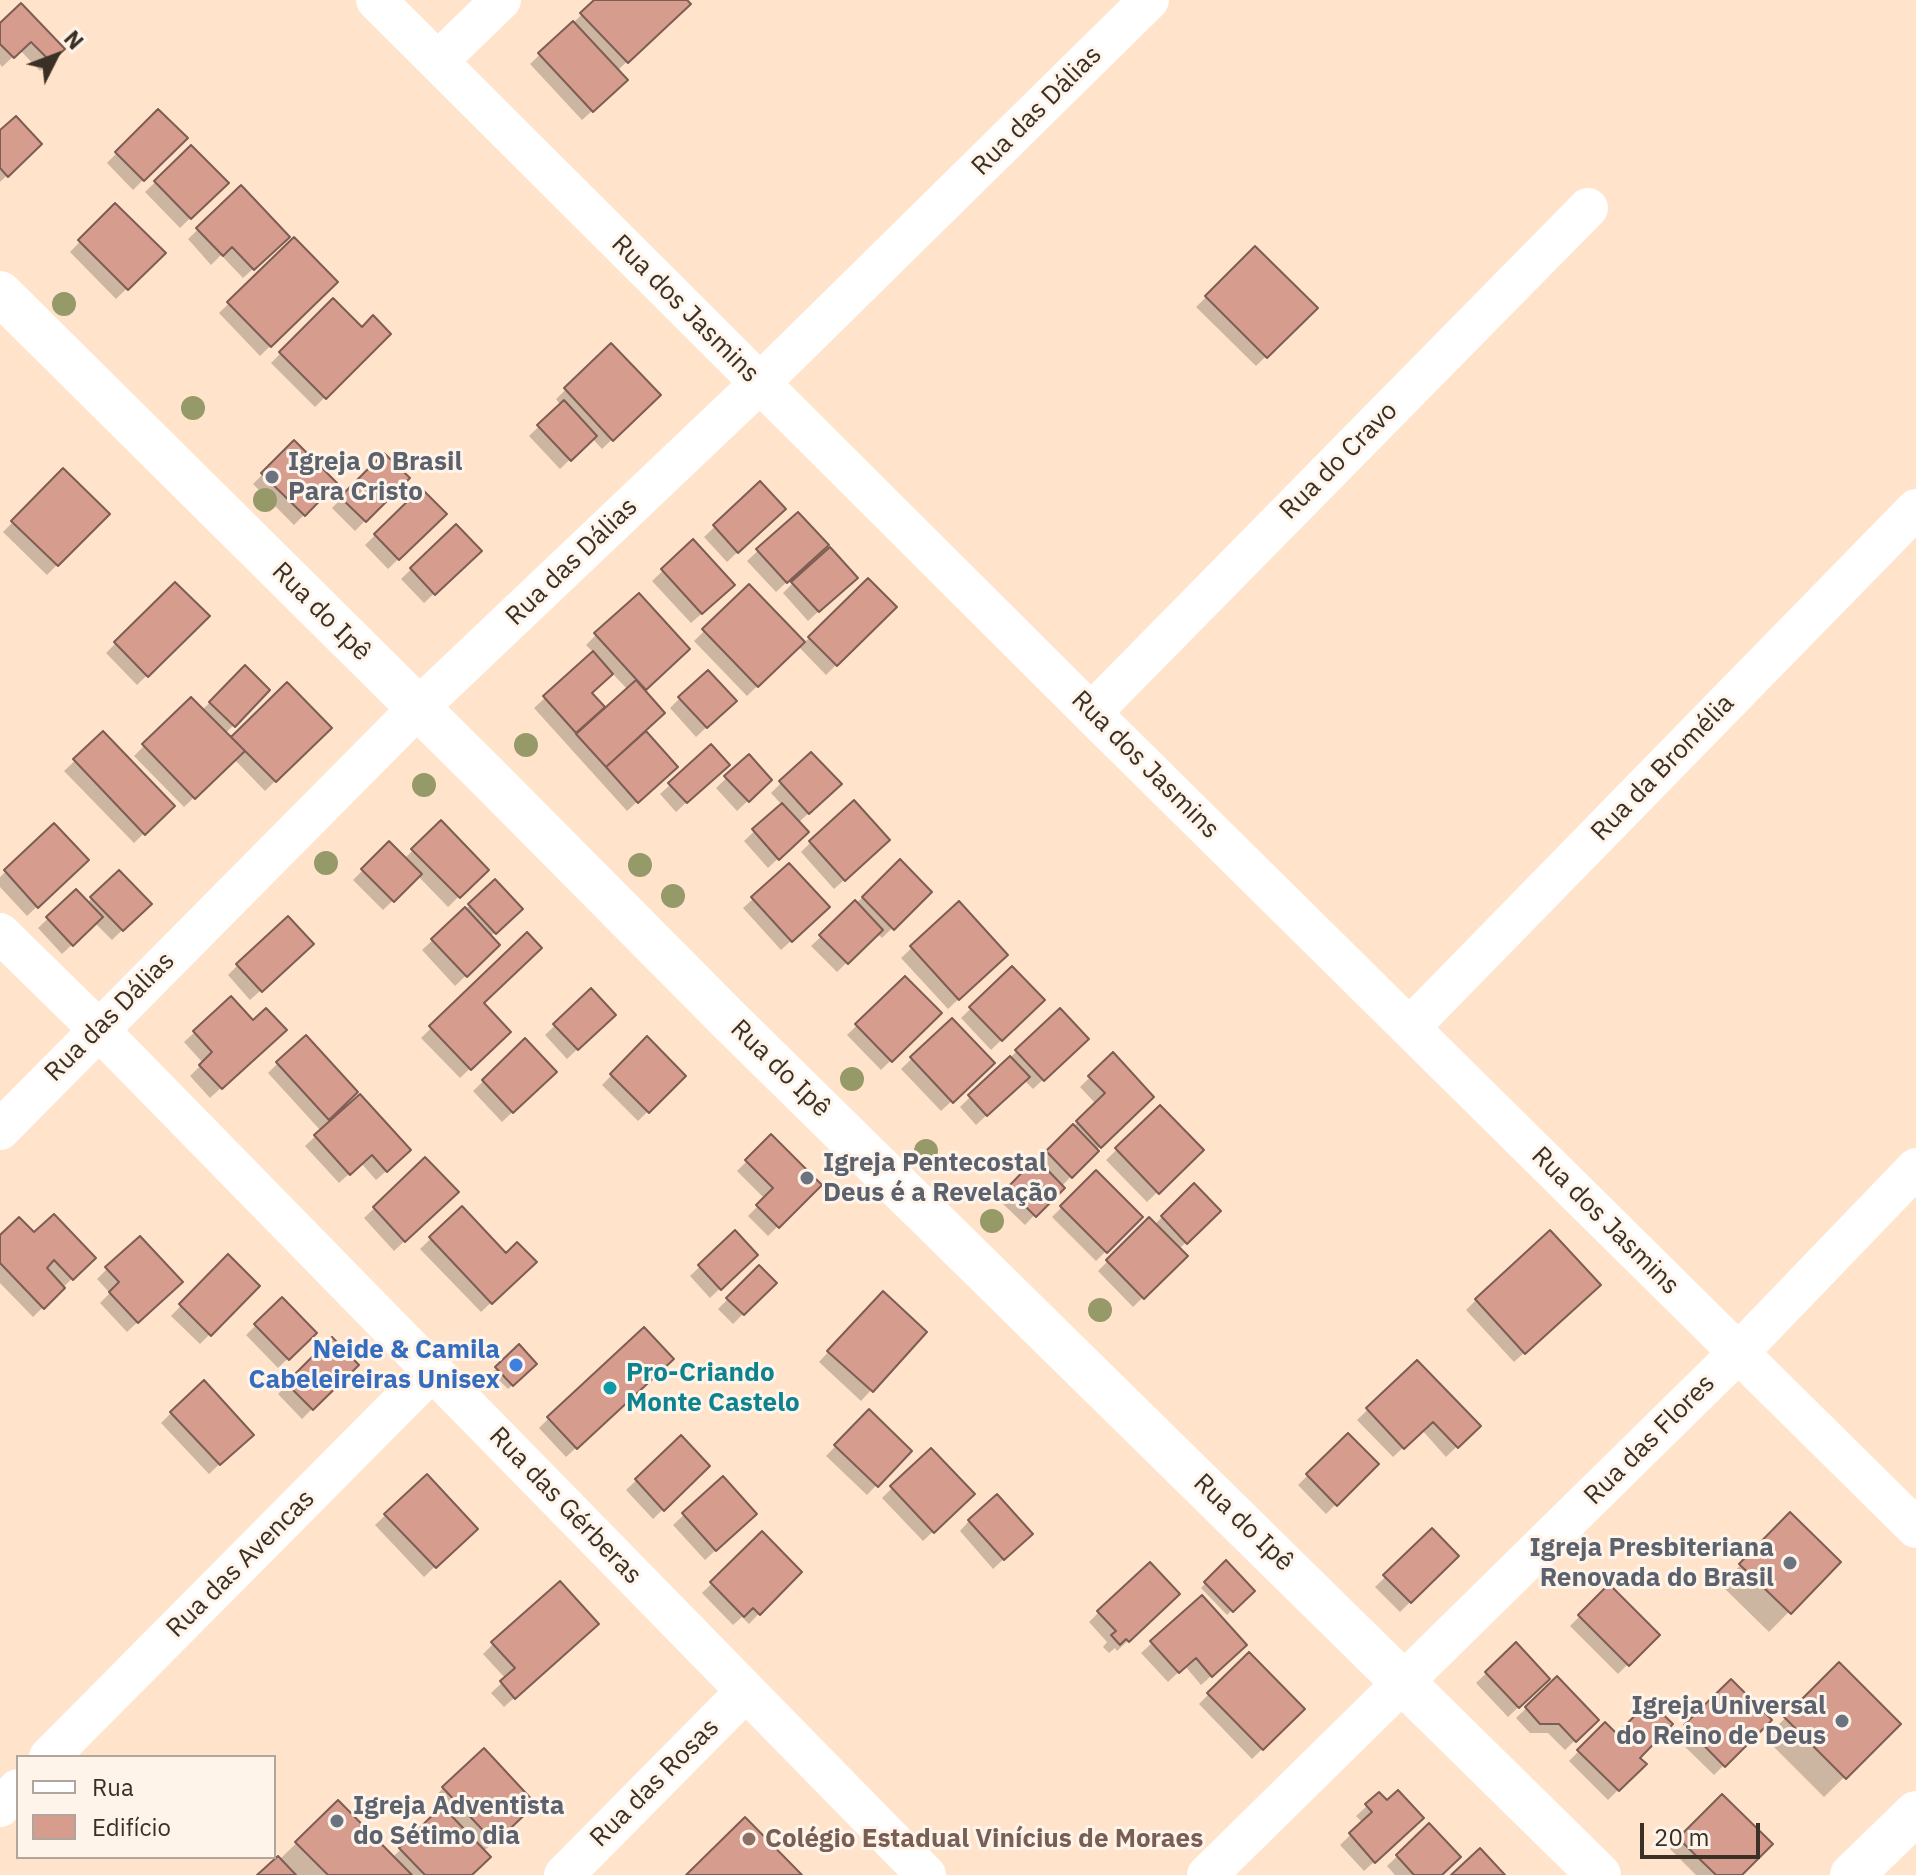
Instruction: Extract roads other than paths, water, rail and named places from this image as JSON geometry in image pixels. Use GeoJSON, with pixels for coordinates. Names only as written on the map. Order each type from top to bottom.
{"type":"FeatureCollection","features":[{"type":"Feature","properties":{"kind":"street","name":"Rua dos Jasmins"},"geometry":{"type":"LineString","coordinates":[[376,0],[759,384],[1916,1528]]}},
{"type":"Feature","properties":{"kind":"street"},"geometry":{"type":"LineString","coordinates":[[438,61],[501,0]]}},
{"type":"Feature","properties":{"kind":"street","name":"Rua das Dálias"},"geometry":{"type":"LineString","coordinates":[[0,1130],[418,708],[759,384],[1149,0]]}},
{"type":"Feature","properties":{"kind":"street","name":"Rua do Cravo"},"geometry":{"type":"LineString","coordinates":[[1091,713],[1588,208]]}},
{"type":"Feature","properties":{"kind":"street","name":"Rua do Ipê"},"geometry":{"type":"LineString","coordinates":[[0,293],[729,1020],[1599,1875]]}},
{"type":"Feature","properties":{"kind":"street","name":"Rua da Bromélia"},"geometry":{"type":"LineString","coordinates":[[1410,1027],[1916,509]]}},
{"type":"Feature","properties":{"kind":"street","name":"Rua das Gérberas"},"geometry":{"type":"LineString","coordinates":[[0,933],[98,1029],[926,1875]]}},
{"type":"Feature","properties":{"kind":"street","name":"Rua das Flores"},"geometry":{"type":"LineString","coordinates":[[1207,1875],[1738,1353],[1916,1168]]}},
{"type":"Feature","properties":{"kind":"street","name":"Rua das Avencas"},"geometry":{"type":"LineString","coordinates":[[51,1755],[433,1370]]}},
{"type":"Feature","properties":{"kind":"street","name":"Rua das Rosas"},"geometry":{"type":"LineString","coordinates":[[564,1875],[745,1692]]}},
{"type":"Feature","properties":{"kind":"street"},"geometry":{"type":"LineString","coordinates":[[0,1807],[16,1791]]}},
{"type":"Feature","properties":{"kind":"street"},"geometry":{"type":"LineString","coordinates":[[1852,1875],[1916,1813]]}},
{"type":"Feature","properties":{"kind":"place","name":"Igreja O Brasil Para Cristo"},"geometry":{"type":"Point","coordinates":[272,477]}},
{"type":"Feature","properties":{"kind":"place","name":"Igreja Pentecostal Deus é a Revelação"},"geometry":{"type":"Point","coordinates":[807,1178]}},
{"type":"Feature","properties":{"kind":"place","name":"Neide & Camila Cabeleireiras Unisex"},"geometry":{"type":"Point","coordinates":[516,1365]}},
{"type":"Feature","properties":{"kind":"place","name":"Pro-Criando Monte Castelo"},"geometry":{"type":"Point","coordinates":[610,1388]}},
{"type":"Feature","properties":{"kind":"place","name":"Igreja Presbiteriana Renovada do Brasil"},"geometry":{"type":"Point","coordinates":[1790,1563]}},
{"type":"Feature","properties":{"kind":"place","name":"Igreja Universal do Reino de Deus"},"geometry":{"type":"Point","coordinates":[1842,1721]}},
{"type":"Feature","properties":{"kind":"place","name":"Igreja Adventista do Sétimo dia"},"geometry":{"type":"Point","coordinates":[337,1821]}},
{"type":"Feature","properties":{"kind":"place","name":"Colégio Estadual Vinícius de Moraes"},"geometry":{"type":"Point","coordinates":[749,1839]}}]}
